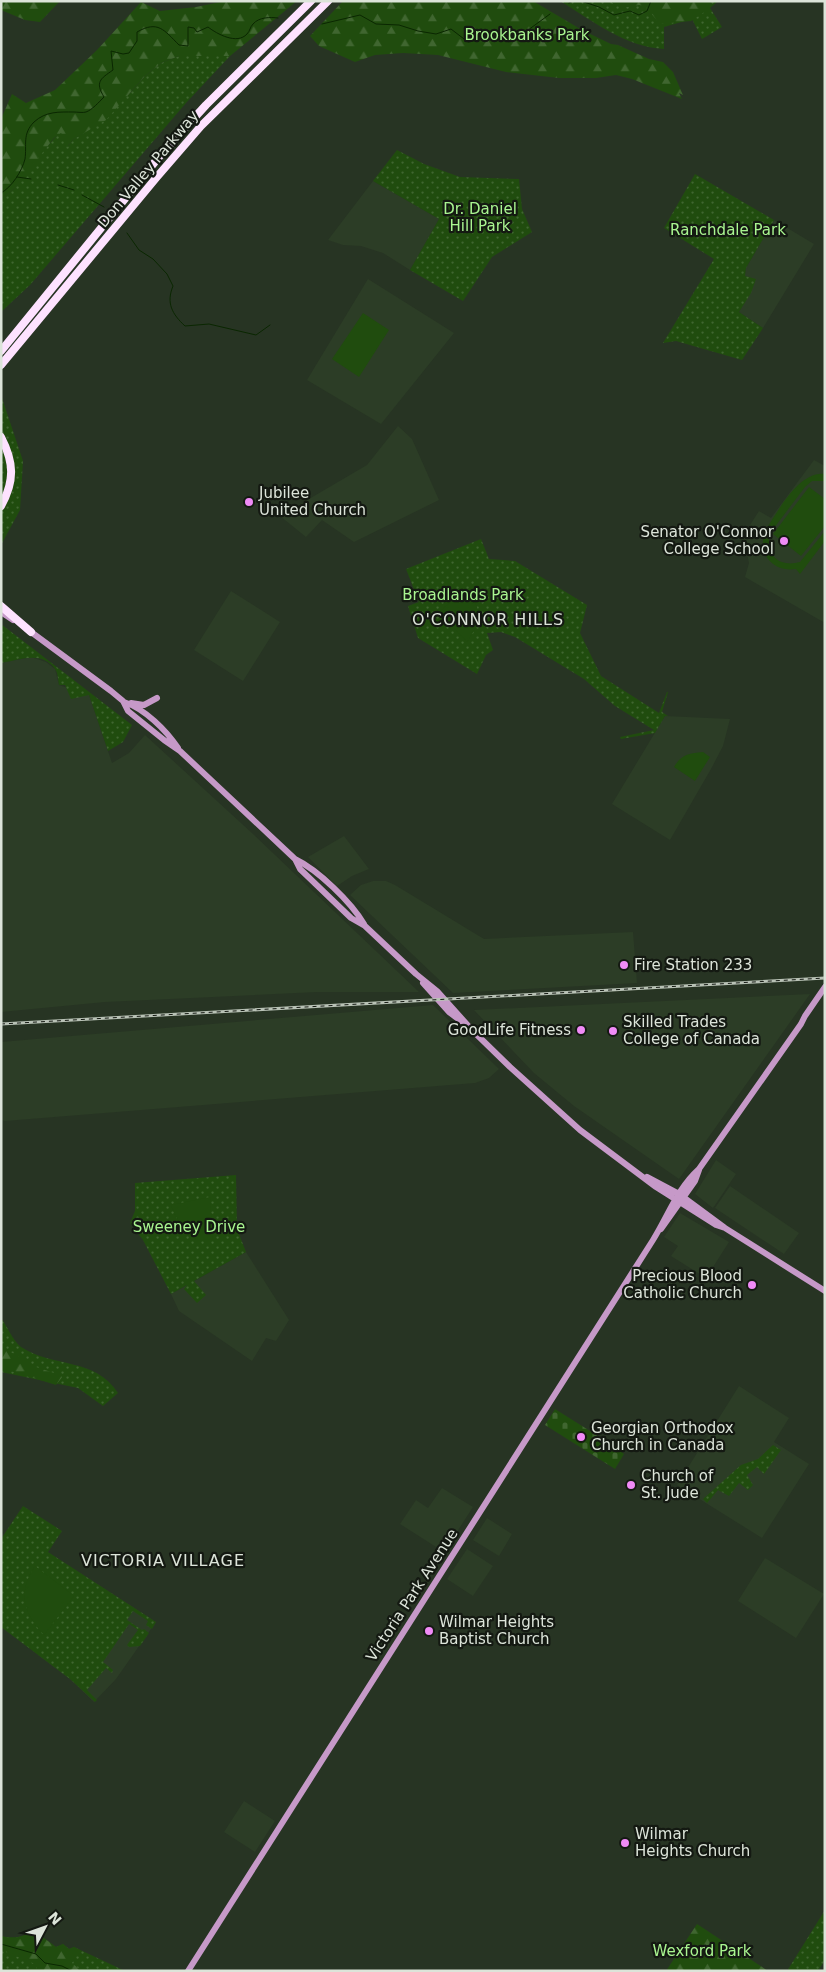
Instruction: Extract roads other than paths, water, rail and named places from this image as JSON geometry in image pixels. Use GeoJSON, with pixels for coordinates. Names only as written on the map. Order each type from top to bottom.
{"type":"FeatureCollection","features":[{"type":"Feature","properties":{"kind":"highway","name":"Don Valley Parkway"},"geometry":{"type":"LineString","coordinates":[[1,351],[163,152],[206,104],[311,1]]}},
{"type":"Feature","properties":{"kind":"highway","name":"Don Valley Parkway"},"geometry":{"type":"LineString","coordinates":[[2,365],[201,126],[328,1]]}},
{"type":"Feature","properties":{"kind":"highway"},"geometry":{"type":"LineString","coordinates":[[1,437],[9,454],[12,469],[11,485],[1,506]]}},
{"type":"Feature","properties":{"kind":"highway"},"geometry":{"type":"LineString","coordinates":[[1,606],[31,632]]}},
{"type":"Feature","properties":{"kind":"main road"},"geometry":{"type":"LineString","coordinates":[[1,612],[31,632],[123,702],[135,706],[168,733],[180,751],[295,859],[309,866],[356,911],[365,926],[437,991],[472,1030],[510,1067],[575,1125],[639,1173],[679,1198],[716,1225],[725,1228],[825,1291]]}},
{"type":"Feature","properties":{"kind":"main road"},"geometry":{"type":"LineString","coordinates":[[123,702],[144,705],[157,698]]}},
{"type":"Feature","properties":{"kind":"main road","name":"Victoria Park Avenue"},"geometry":{"type":"LineString","coordinates":[[188,1971],[657,1233],[690,1177],[700,1169],[801,1024],[808,1018],[824,991]]}},
{"type":"Feature","properties":{"kind":"waterway"},"geometry":{"type":"LineString","coordinates":[[569,3],[573,1]]}},
{"type":"Feature","properties":{"kind":"waterway"},"geometry":{"type":"LineString","coordinates":[[581,1],[599,7],[614,15],[630,11],[639,15],[647,11],[651,1]]}},
{"type":"Feature","properties":{"kind":"waterway"},"geometry":{"type":"LineString","coordinates":[[322,24],[360,15],[376,24],[399,25],[436,34],[451,29],[468,42],[488,39],[509,40],[524,33],[550,14]]}},
{"type":"Feature","properties":{"kind":"waterway"},"geometry":{"type":"LineString","coordinates":[[1,193],[13,183],[22,169],[25,159],[26,135],[30,126],[39,118],[48,114],[85,112],[93,108],[104,97],[101,92],[100,81],[113,70],[111,51],[123,54],[129,53],[137,41],[137,32],[144,28],[160,28],[179,45],[188,46],[188,27],[194,28],[197,32],[208,27],[216,33],[238,39],[247,34],[252,25],[258,20],[278,18]]}},
{"type":"Feature","properties":{"kind":"waterway"},"geometry":{"type":"LineString","coordinates":[[17,177],[31,179]]}},
{"type":"Feature","properties":{"kind":"waterway"},"geometry":{"type":"LineString","coordinates":[[58,185],[74,190]]}},
{"type":"Feature","properties":{"kind":"waterway"},"geometry":{"type":"LineString","coordinates":[[82,195],[104,207]]}},
{"type":"Feature","properties":{"kind":"waterway"},"geometry":{"type":"LineString","coordinates":[[127,233],[139,250],[153,259],[167,274],[173,286],[170,303],[174,313],[185,326],[209,324],[256,335],[270,325]]}},
{"type":"Feature","properties":{"kind":"waterway"},"geometry":{"type":"LineString","coordinates":[[1,1944],[36,1954],[45,1963],[62,1966],[72,1971]]}},
{"type":"Feature","properties":{"kind":"railway"},"geometry":{"type":"LineString","coordinates":[[1,1024],[825,978]]}},
{"type":"Feature","properties":{"kind":"place","name":"Jubilee United Church"},"geometry":{"type":"Point","coordinates":[249,502]}},
{"type":"Feature","properties":{"kind":"place","name":"Senator O'Connor College School"},"geometry":{"type":"Point","coordinates":[784,541]}},
{"type":"Feature","properties":{"kind":"place","name":"Fire Station 233"},"geometry":{"type":"Point","coordinates":[624,965]}},
{"type":"Feature","properties":{"kind":"place","name":"GoodLife Fitness"},"geometry":{"type":"Point","coordinates":[581,1030]}},
{"type":"Feature","properties":{"kind":"place","name":"Skilled Trades College of Canada"},"geometry":{"type":"Point","coordinates":[613,1031]}},
{"type":"Feature","properties":{"kind":"place","name":"Precious Blood Catholic Church"},"geometry":{"type":"Point","coordinates":[752,1285]}},
{"type":"Feature","properties":{"kind":"place","name":"Georgian Orthodox Church in Canada"},"geometry":{"type":"Point","coordinates":[581,1437]}},
{"type":"Feature","properties":{"kind":"place","name":"Church of St. Jude"},"geometry":{"type":"Point","coordinates":[631,1485]}},
{"type":"Feature","properties":{"kind":"place","name":"Wilmar Heights Baptist Church"},"geometry":{"type":"Point","coordinates":[429,1631]}},
{"type":"Feature","properties":{"kind":"place","name":"Wilmar Heights Church"},"geometry":{"type":"Point","coordinates":[625,1843]}},
{"type":"Feature","properties":{"kind":"district","name":"O'CONNOR HILLS"},"geometry":{"type":"Point","coordinates":[488,619]}},
{"type":"Feature","properties":{"kind":"district","name":"VICTORIA VILLAGE"},"geometry":{"type":"Point","coordinates":[163,1560]}},
{"type":"Feature","properties":{"kind":"park label","name":"Brookbanks Park"},"geometry":{"type":"Point","coordinates":[527,35]}},
{"type":"Feature","properties":{"kind":"park label","name":"Dr. Daniel Hill Park"},"geometry":{"type":"Point","coordinates":[480,218]}},
{"type":"Feature","properties":{"kind":"park label","name":"Ranchdale Park"},"geometry":{"type":"Point","coordinates":[728,230]}},
{"type":"Feature","properties":{"kind":"park label","name":"Broadlands Park"},"geometry":{"type":"Point","coordinates":[463,595]}},
{"type":"Feature","properties":{"kind":"park label","name":"Sweeney Drive"},"geometry":{"type":"Point","coordinates":[189,1227]}},
{"type":"Feature","properties":{"kind":"park label","name":"Wexford Park"},"geometry":{"type":"Point","coordinates":[702,1951]}}]}
